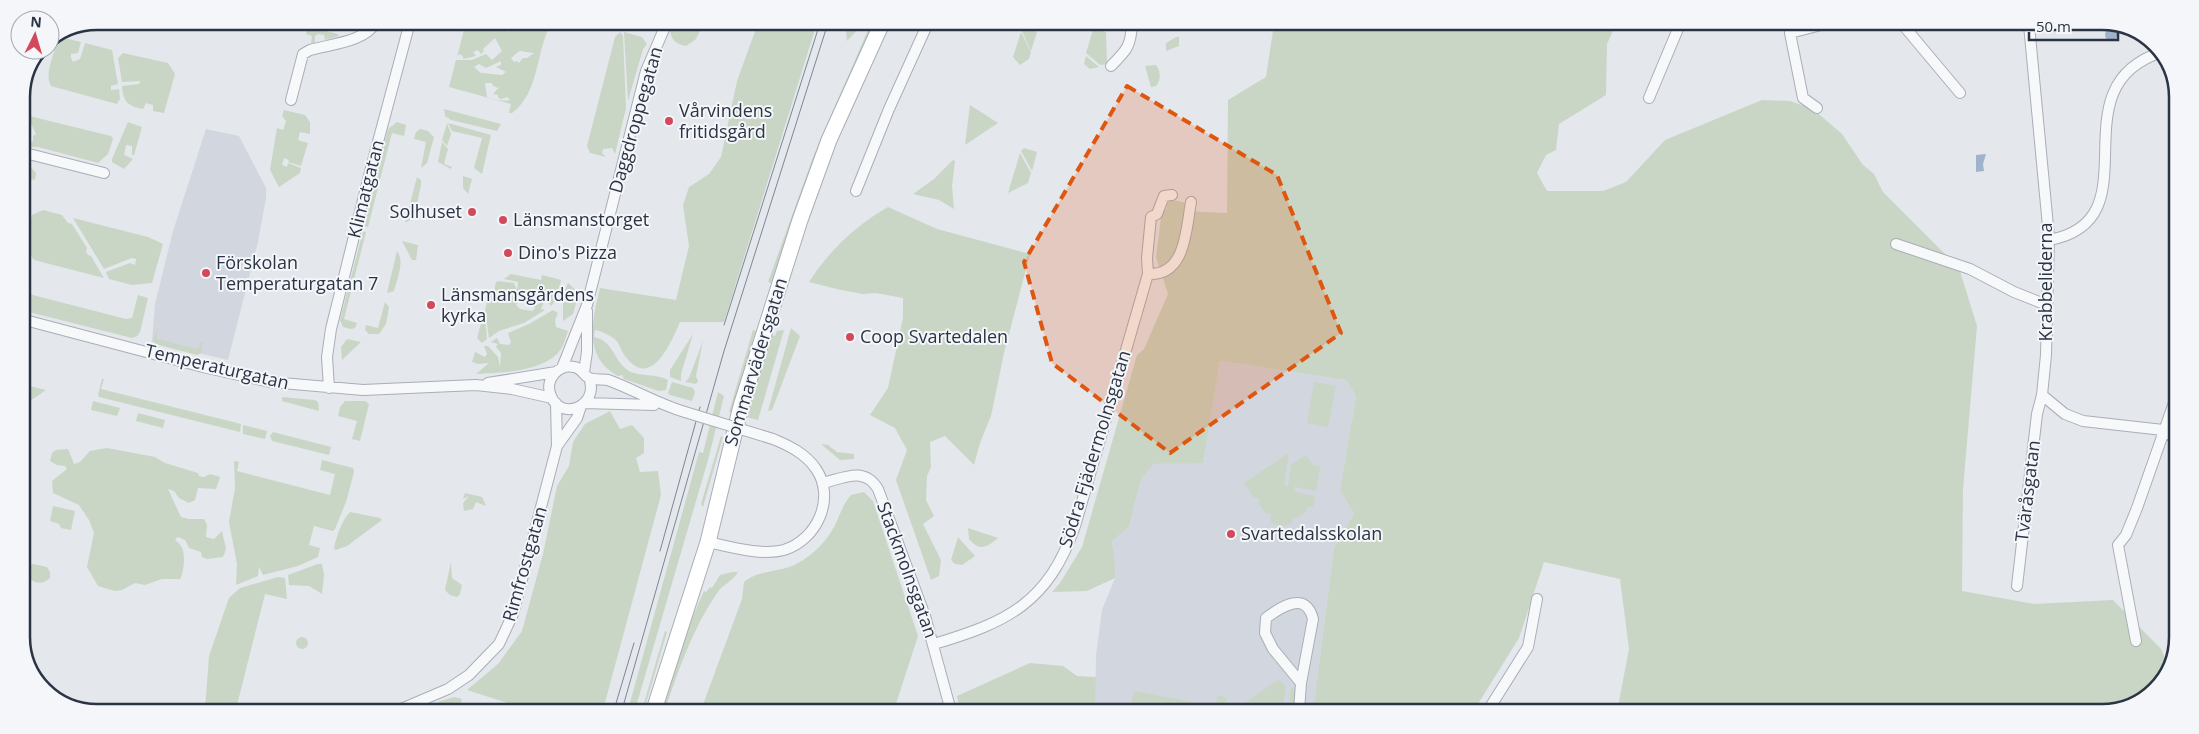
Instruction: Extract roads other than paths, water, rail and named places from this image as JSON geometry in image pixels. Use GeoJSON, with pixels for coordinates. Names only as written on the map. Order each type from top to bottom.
{"type":"FeatureCollection","features":[{"type":"Feature","properties":{"kind":"street"},"geometry":{"type":"LineString","coordinates":[[291,100],[303,54],[310,50],[362,35],[372,30]]}},
{"type":"Feature","properties":{"kind":"street","name":"Klimatgatan"},"geometry":{"type":"LineString","coordinates":[[329,388],[327,357],[331,329],[408,30]]}},
{"type":"Feature","properties":{"kind":"street","name":"Daggdroppegatan"},"geometry":{"type":"LineString","coordinates":[[559,370],[587,306],[646,71],[664,30]]}},
{"type":"Feature","properties":{"kind":"street","name":"Sommarvädersgatan"},"geometry":{"type":"LineString","coordinates":[[656,704],[708,542],[745,390],[792,246],[830,140],[879,30]]}},
{"type":"Feature","properties":{"kind":"street"},"geometry":{"type":"LineString","coordinates":[[856,191],[888,109],[925,30]]}},
{"type":"Feature","properties":{"kind":"street"},"geometry":{"type":"LineString","coordinates":[[1111,66],[1128,48],[1132,30]]}},
{"type":"Feature","properties":{"kind":"street"},"geometry":{"type":"LineString","coordinates":[[1649,98],[1677,30]]}},
{"type":"Feature","properties":{"kind":"street"},"geometry":{"type":"LineString","coordinates":[[1802,30],[1790,33],[1803,98],[1817,108]]}},
{"type":"Feature","properties":{"kind":"street"},"geometry":{"type":"LineString","coordinates":[[1908,30],[1960,93]]}},
{"type":"Feature","properties":{"kind":"street","name":"Krabbeliderna"},"geometry":{"type":"LineString","coordinates":[[2029,30],[2049,240],[2042,395]]}},
{"type":"Feature","properties":{"kind":"street"},"geometry":{"type":"LineString","coordinates":[[2049,240],[2077,232],[2092,217],[2099,204],[2105,178],[2106,117],[2110,101],[2118,84],[2135,65],[2154,55]]}},
{"type":"Feature","properties":{"kind":"street"},"geometry":{"type":"LineString","coordinates":[[30,154],[104,173]]}},
{"type":"Feature","properties":{"kind":"street","name":"Södra Fjädermolnsgatan"},"geometry":{"type":"LineString","coordinates":[[934,644],[990,626],[1013,613],[1049,580],[1060,561],[1075,526],[1148,274],[1146,258],[1151,217],[1157,214],[1164,196],[1172,195]]}},
{"type":"Feature","properties":{"kind":"street"},"geometry":{"type":"LineString","coordinates":[[1148,274],[1163,272],[1178,259],[1191,202]]}},
{"type":"Feature","properties":{"kind":"street"},"geometry":{"type":"LineString","coordinates":[[1896,244],[1970,269],[2014,292],[2047,305]]}},
{"type":"Feature","properties":{"kind":"street","name":"Daggdroppegatan"},"geometry":{"type":"LineString","coordinates":[[587,306],[587,375]]}},
{"type":"Feature","properties":{"kind":"street","name":"Temperaturgatan"},"geometry":{"type":"LineString","coordinates":[[30,321],[234,374],[270,382],[329,388],[375,390],[476,385],[574,367],[587,375],[607,380],[660,405],[773,439],[790,446],[818,471],[823,483]]}},
{"type":"Feature","properties":{"kind":"street"},"geometry":{"type":"LineString","coordinates":[[554,401],[549,384],[559,370]]}},
{"type":"Feature","properties":{"kind":"street"},"geometry":{"type":"LineString","coordinates":[[583,405],[591,391],[587,375]]}},
{"type":"Feature","properties":{"kind":"street","name":"Temperaturgatan"},"geometry":{"type":"LineString","coordinates":[[476,385],[512,389],[554,401],[568,409],[583,405],[660,405]]}},
{"type":"Feature","properties":{"kind":"street"},"geometry":{"type":"LineString","coordinates":[[2042,395],[2065,414],[2083,421],[2163,430],[2169,434]]}},
{"type":"Feature","properties":{"kind":"street","name":"Tväråsgatan"},"geometry":{"type":"LineString","coordinates":[[2016,586],[2037,414],[2042,395]]}},
{"type":"Feature","properties":{"kind":"street","name":"Rimfrostgatan"},"geometry":{"type":"LineString","coordinates":[[424,704],[469,675],[499,644],[508,627],[557,446],[554,401]]}},
{"type":"Feature","properties":{"kind":"street","name":"Rimfrostgatan"},"geometry":{"type":"LineString","coordinates":[[557,446],[583,405]]}},
{"type":"Feature","properties":{"kind":"street"},"geometry":{"type":"LineString","coordinates":[[2136,641],[2118,545],[2126,535],[2137,508],[2169,414]]}},
{"type":"Feature","properties":{"kind":"street","name":"Stackmolnsgatan"},"geometry":{"type":"LineString","coordinates":[[823,483],[858,475],[866,475],[874,481],[934,644],[949,704]]}},
{"type":"Feature","properties":{"kind":"street"},"geometry":{"type":"LineString","coordinates":[[708,542],[771,551],[784,550],[796,544],[809,534],[818,522],[825,495],[823,483]]}},
{"type":"Feature","properties":{"kind":"street"},"geometry":{"type":"LineString","coordinates":[[1492,704],[1528,647],[1537,599]]}},
{"type":"Feature","properties":{"kind":"street"},"geometry":{"type":"LineString","coordinates":[[1300,704],[1301,683],[1314,619],[1311,610],[1304,604],[1295,603],[1278,609],[1266,618],[1265,633],[1273,649],[1301,683]]}},
{"type":"Feature","properties":{"kind":"water"},"geometry":{"type":"Polygon","coordinates":[[[2107,31],[2117,33],[2117,37],[2113,41],[2109,41],[2105,37],[2107,31]]]}},
{"type":"Feature","properties":{"kind":"water"},"geometry":{"type":"Polygon","coordinates":[[[1986,154],[1983,164],[1984,171],[1976,172],[1976,155],[1986,154]]]}},
{"type":"Feature","properties":{"kind":"tram line"},"geometry":{"type":"LineString","coordinates":[[724,325],[818,30]]}},
{"type":"Feature","properties":{"kind":"tram line"},"geometry":{"type":"LineString","coordinates":[[624,704],[724,351],[826,30]]}},
{"type":"Feature","properties":{"kind":"tram line"},"geometry":{"type":"LineString","coordinates":[[660,551],[700,407]]}},
{"type":"Feature","properties":{"kind":"tram line"},"geometry":{"type":"LineString","coordinates":[[616,704],[634,643]]}},
{"type":"Feature","properties":{"kind":"place","name":"Vårvindens fritidsgård"},"geometry":{"type":"Point","coordinates":[669,121]}},
{"type":"Feature","properties":{"kind":"place","name":"Solhuset"},"geometry":{"type":"Point","coordinates":[472,212]}},
{"type":"Feature","properties":{"kind":"place","name":"Länsmanstorget"},"geometry":{"type":"Point","coordinates":[503,220]}},
{"type":"Feature","properties":{"kind":"place","name":"Dino's Pizza"},"geometry":{"type":"Point","coordinates":[508,253]}},
{"type":"Feature","properties":{"kind":"place","name":"Förskolan Temperaturgatan 7"},"geometry":{"type":"Point","coordinates":[206,273]}},
{"type":"Feature","properties":{"kind":"place","name":"Länsmansgårdens kyrka"},"geometry":{"type":"Point","coordinates":[431,305]}},
{"type":"Feature","properties":{"kind":"place","name":"Coop Svartedalen"},"geometry":{"type":"Point","coordinates":[850,337]}},
{"type":"Feature","properties":{"kind":"place","name":"Svartedalsskolan"},"geometry":{"type":"Point","coordinates":[1231,534]}}]}
